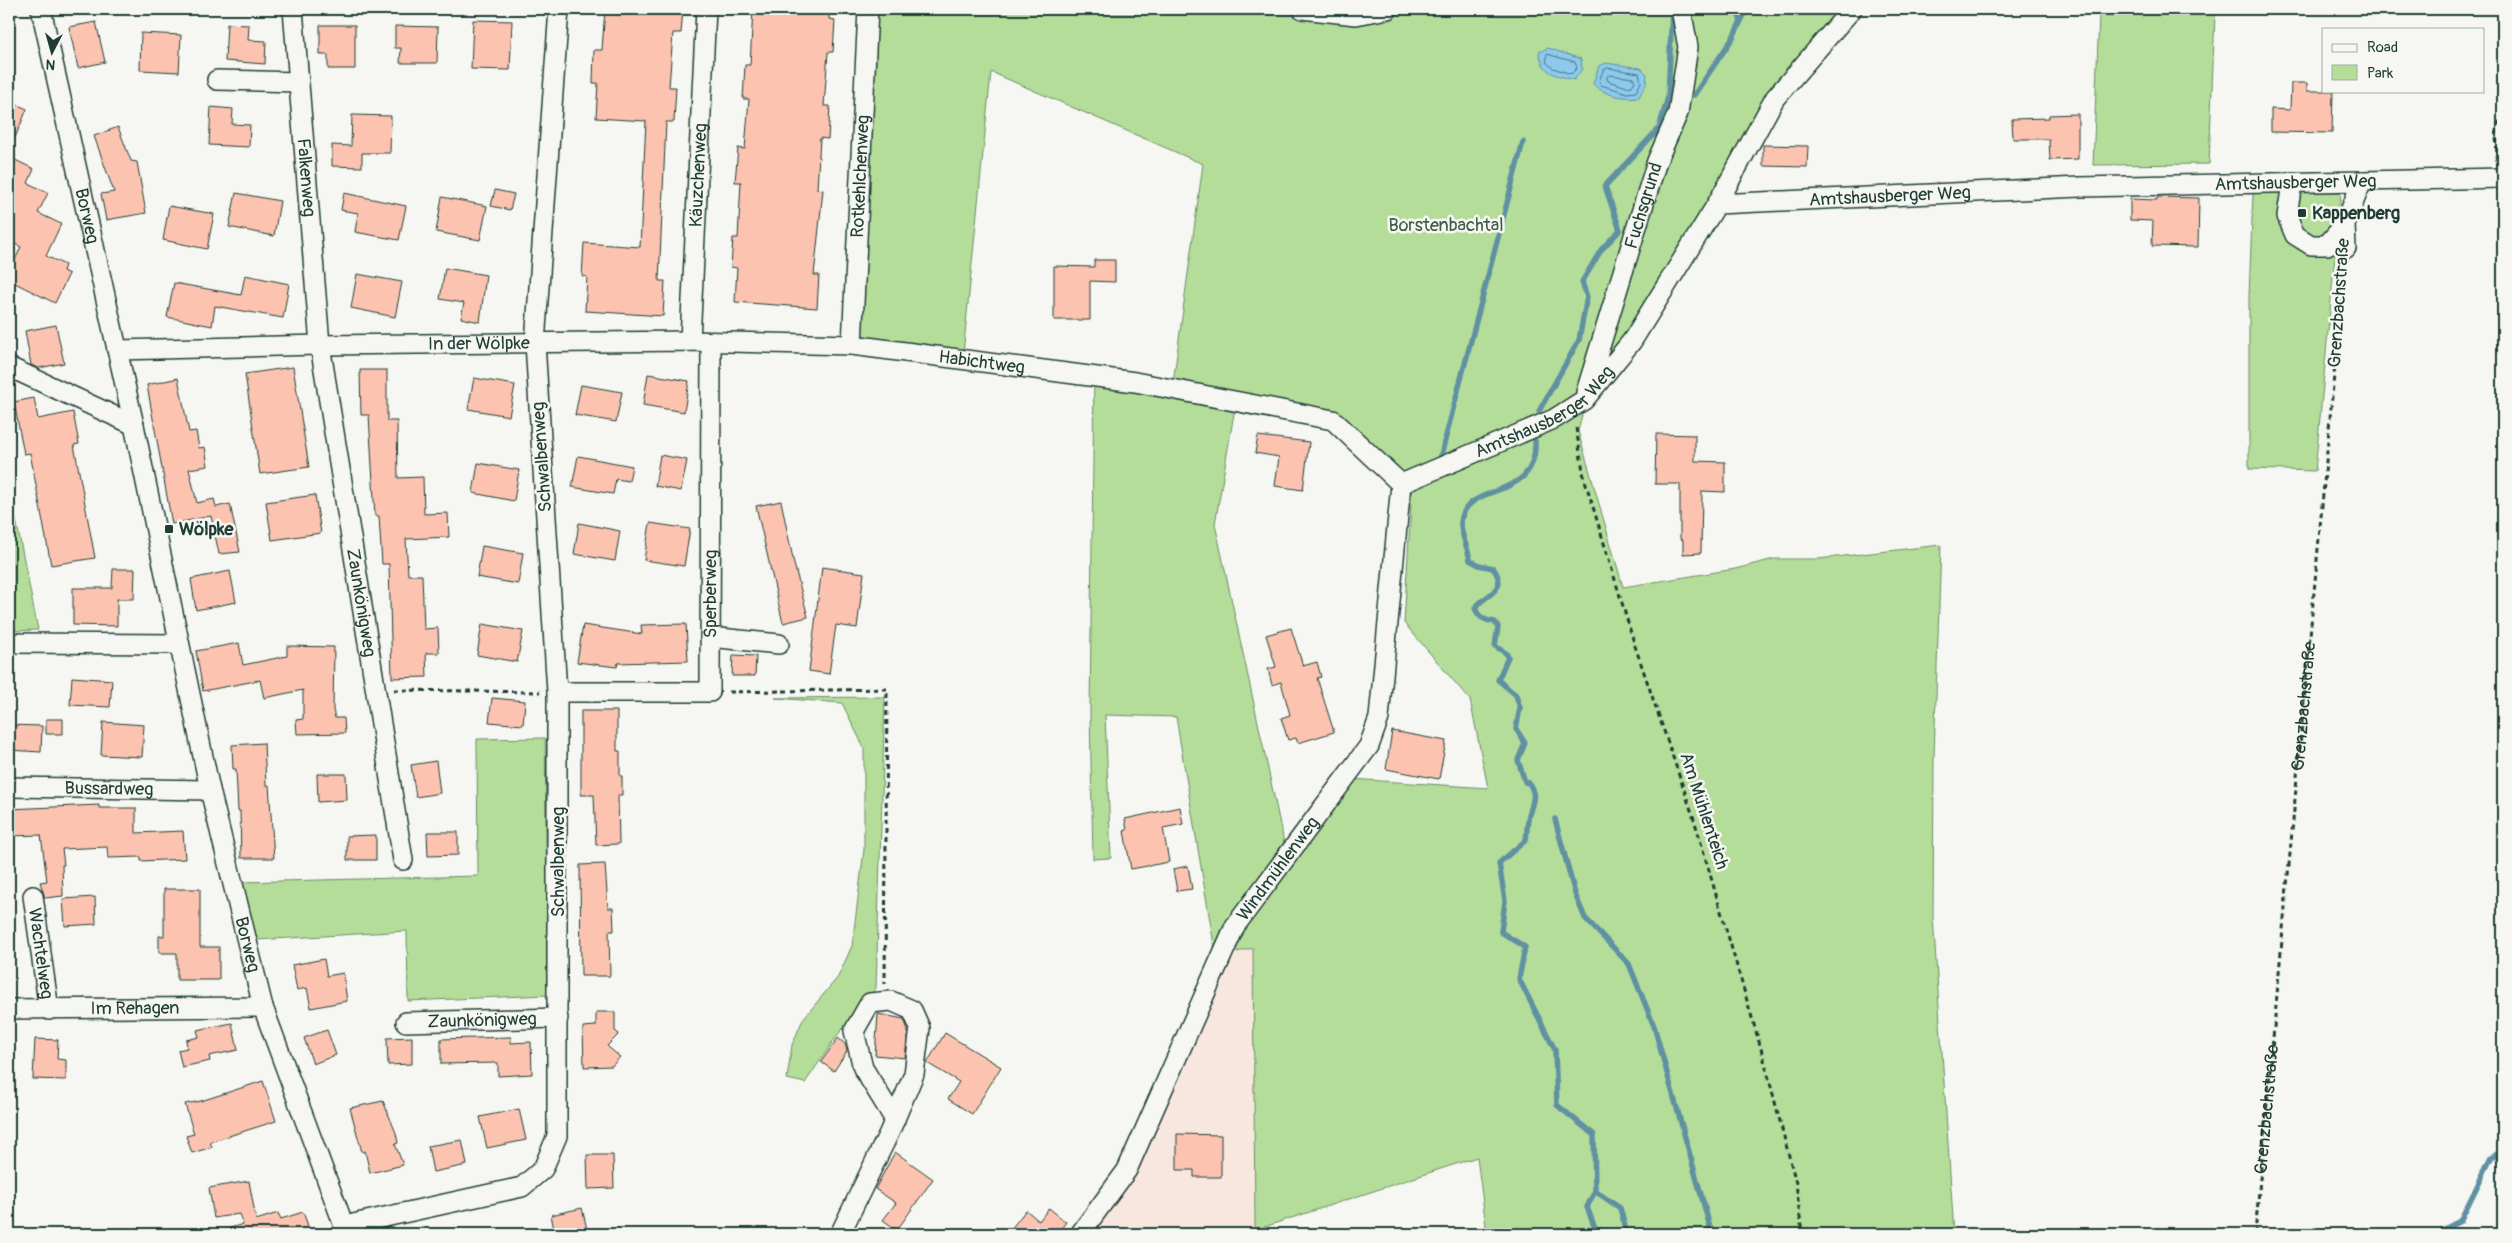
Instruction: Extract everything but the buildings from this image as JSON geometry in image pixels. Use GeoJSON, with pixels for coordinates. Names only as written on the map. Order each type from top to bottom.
{"type":"FeatureCollection","features":[{"type":"Feature","properties":{"kind":"street","name":"Borweg"},"geometry":{"type":"LineString","coordinates":[[40,9],[134,425],[178,644],[210,790],[263,1008],[346,1230]]}},
{"type":"Feature","properties":{"kind":"street","name":"Falkenweg"},"geometry":{"type":"LineString","coordinates":[[293,9],[320,345]]}},
{"type":"Feature","properties":{"kind":"street","name":"In der Wölpke"},"geometry":{"type":"LineString","coordinates":[[117,350],[320,345],[535,344],[559,9]]}},
{"type":"Feature","properties":{"kind":"street","name":"Käuzchenweg"},"geometry":{"type":"LineString","coordinates":[[690,341],[706,9]]}},
{"type":"Feature","properties":{"kind":"street","name":"Rotkehlchenweg"},"geometry":{"type":"LineString","coordinates":[[852,345],[868,9]]}},
{"type":"Feature","properties":{"kind":"street"},"geometry":{"type":"LineString","coordinates":[[1302,9],[1356,15],[1388,9]]}},
{"type":"Feature","properties":{"kind":"street","name":"Fuchsgrund"},"geometry":{"type":"LineString","coordinates":[[1584,400],[1657,162],[1678,113],[1688,47],[1681,9]]}},
{"type":"Feature","properties":{"kind":"street"},"geometry":{"type":"LineString","coordinates":[[1717,204],[1775,98],[1852,9]]}},
{"type":"Feature","properties":{"kind":"street"},"geometry":{"type":"LineString","coordinates":[[217,80],[299,82]]}},
{"type":"Feature","properties":{"kind":"street","name":"Amtshausberger Weg"},"geometry":{"type":"LineString","coordinates":[[1401,484],[1554,419],[1584,400],[1632,341],[1717,204],[2080,187],[2500,179]]}},
{"type":"Feature","properties":{"kind":"street","name":"Grenzbachstraße"},"geometry":{"type":"LineString","coordinates":[[2346,248],[2345,224],[2362,181]]}},
{"type":"Feature","properties":{"kind":"street"},"geometry":{"type":"LineString","coordinates":[[2292,183],[2287,216],[2296,235],[2311,245],[2327,244],[2345,224]]}},
{"type":"Feature","properties":{"kind":"street","name":"Habichtweg"},"geometry":{"type":"LineString","coordinates":[[535,344],[690,341],[852,345],[1136,382],[1333,420],[1401,484]]}},
{"type":"Feature","properties":{"kind":"street","name":"Sperberweg"},"geometry":{"type":"LineString","coordinates":[[710,692],[711,342]]}},
{"type":"Feature","properties":{"kind":"street","name":"Schwalbenweg"},"geometry":{"type":"LineString","coordinates":[[346,1230],[522,1187],[543,1169],[556,1136],[558,1018],[557,692],[535,344]]}},
{"type":"Feature","properties":{"kind":"street","name":"Zaunkönigweg"},"geometry":{"type":"LineString","coordinates":[[320,345],[403,860]]}},
{"type":"Feature","properties":{"kind":"street"},"geometry":{"type":"LineString","coordinates":[[9,367],[134,425]]}},
{"type":"Feature","properties":{"kind":"street","name":"Windmühlenweg"},"geometry":{"type":"LineString","coordinates":[[1080,1234],[1128,1170],[1236,926],[1369,746],[1379,718],[1401,484]]}},
{"type":"Feature","properties":{"kind":"street"},"geometry":{"type":"LineString","coordinates":[[710,637],[779,644]]}},
{"type":"Feature","properties":{"kind":"street"},"geometry":{"type":"LineString","coordinates":[[9,643],[178,644]]}},
{"type":"Feature","properties":{"kind":"street"},"geometry":{"type":"LineString","coordinates":[[557,692],[710,692]]}},
{"type":"Feature","properties":{"kind":"street","name":"Bussardweg"},"geometry":{"type":"LineString","coordinates":[[9,787],[210,790]]}},
{"type":"Feature","properties":{"kind":"street","name":"Wachtelweg"},"geometry":{"type":"LineString","coordinates":[[33,896],[49,1010]]}},
{"type":"Feature","properties":{"kind":"street"},"geometry":{"type":"LineString","coordinates":[[840,1234],[892,1126],[914,1074],[920,1028],[912,1010],[891,1001],[870,1003],[854,1031],[863,1068],[892,1126]]}},
{"type":"Feature","properties":{"kind":"street","name":"Im Rehagen"},"geometry":{"type":"LineString","coordinates":[[9,1009],[263,1008]]}},
{"type":"Feature","properties":{"kind":"street","name":"Zaunkönigweg"},"geometry":{"type":"LineString","coordinates":[[406,1022],[558,1018]]}},
{"type":"Feature","properties":{"kind":"path"},"geometry":{"type":"LineString","coordinates":[[2500,179],[2496,131],[2503,111]]}},
{"type":"Feature","properties":{"kind":"path","name":"Grenzbachstraße"},"geometry":{"type":"LineString","coordinates":[[2255,1234],[2346,248]]}},
{"type":"Feature","properties":{"kind":"path","name":"Am Mühlenteich"},"geometry":{"type":"LineString","coordinates":[[1584,400],[1575,432],[1584,478],[1635,646],[1694,819],[1762,1052],[1796,1183],[1802,1234]]}},
{"type":"Feature","properties":{"kind":"path"},"geometry":{"type":"LineString","coordinates":[[376,689],[557,692]]}},
{"type":"Feature","properties":{"kind":"path"},"geometry":{"type":"LineString","coordinates":[[710,692],[887,689],[884,979],[891,1001]]}},
{"type":"Feature","properties":{"kind":"shaded area"},"geometry":{"type":"Polygon","coordinates":[[[1253,948],[1255,1234],[1088,1234],[1216,957],[1253,948]]]}},
{"type":"Feature","properties":{"kind":"green space","name":"Borstenbachtal"},"geometry":{"type":"Polygon","coordinates":[[[876,9],[1258,9],[1361,20],[1408,9],[1838,9],[1774,85],[1633,333],[1588,392],[1578,431],[1623,587],[1735,569],[1774,559],[1818,559],[1941,545],[1934,757],[1933,916],[1954,1234],[1487,1234],[1477,1157],[1255,1230],[1253,948],[1216,957],[1176,717],[1105,715],[1111,858],[1093,859],[1090,712],[1094,372],[1173,383],[1203,164],[991,72],[963,354],[862,340],[876,9]],[[1237,396],[1215,524],[1288,861],[1351,779],[1488,788],[1470,700],[1404,623],[1412,487],[1338,411],[1237,396]]]}},
{"type":"Feature","properties":{"kind":"green space"},"geometry":{"type":"Polygon","coordinates":[[[2215,14],[2209,164],[2093,165],[2099,15],[2215,14]]]}},
{"type":"Feature","properties":{"kind":"green space"},"geometry":{"type":"Polygon","coordinates":[[[2341,192],[2315,471],[2249,469],[2249,296],[2253,193],[2341,192]]]}},
{"type":"Feature","properties":{"kind":"green space"},"geometry":{"type":"Polygon","coordinates":[[[9,485],[38,630],[9,631],[9,485]]]}},
{"type":"Feature","properties":{"kind":"green space"},"geometry":{"type":"Polygon","coordinates":[[[885,697],[876,988],[836,1037],[805,1083],[787,1079],[792,1045],[803,1019],[838,977],[852,946],[864,850],[864,748],[842,703],[775,698],[885,697]]]}},
{"type":"Feature","properties":{"kind":"green space"},"geometry":{"type":"Polygon","coordinates":[[[545,738],[548,995],[408,1001],[407,931],[256,940],[241,882],[478,876],[477,739],[545,738]]]}},
{"type":"Feature","properties":{"kind":"water"},"geometry":{"type":"Polygon","coordinates":[[[1548,48],[1581,59],[1582,69],[1574,80],[1555,75],[1547,69],[1541,60],[1539,52],[1548,48]]]}},
{"type":"Feature","properties":{"kind":"water"},"geometry":{"type":"Polygon","coordinates":[[[1606,63],[1641,68],[1647,74],[1646,84],[1639,97],[1614,95],[1597,88],[1593,84],[1599,66],[1606,63]]]}},
{"type":"Feature","properties":{"kind":"waterway"},"geometry":{"type":"LineString","coordinates":[[1660,125],[1668,97],[1672,9]]}},
{"type":"Feature","properties":{"kind":"waterway"},"geometry":{"type":"LineString","coordinates":[[1736,9],[1741,21]]}},
{"type":"Feature","properties":{"kind":"waterway"},"geometry":{"type":"LineString","coordinates":[[1694,95],[1732,39],[1747,9]]}},
{"type":"Feature","properties":{"kind":"waterway"},"geometry":{"type":"LineString","coordinates":[[1539,411],[1579,340],[1587,297],[1582,282],[1601,250],[1620,230],[1605,186],[1666,121]]}},
{"type":"Feature","properties":{"kind":"waterway"},"geometry":{"type":"LineString","coordinates":[[1440,459],[1523,142]]}},
{"type":"Feature","properties":{"kind":"waterway"},"geometry":{"type":"LineString","coordinates":[[1535,441],[1533,461],[1525,474],[1514,483],[1475,500],[1466,509],[1461,522],[1470,560],[1479,565],[1493,568],[1498,576],[1498,587],[1475,608],[1482,618],[1495,622],[1498,627],[1495,646],[1506,653],[1508,657],[1498,680],[1516,695],[1520,708],[1516,729],[1525,743],[1518,760],[1525,782],[1529,783],[1533,792],[1526,840],[1499,863],[1505,901],[1501,932],[1525,947],[1519,979],[1555,1050],[1557,1105],[1594,1135],[1595,1191],[1620,1208],[1627,1234]]}},
{"type":"Feature","properties":{"kind":"waterway"},"geometry":{"type":"LineString","coordinates":[[1555,819],[1575,894],[1585,918],[1629,964],[1654,1026],[1712,1234]]}},
{"type":"Feature","properties":{"kind":"waterway"},"geometry":{"type":"LineString","coordinates":[[2435,1234],[2460,1221],[2491,1158],[2503,1150]]}},
{"type":"Feature","properties":{"kind":"waterway"},"geometry":{"type":"LineString","coordinates":[[1595,1191],[1587,1207],[1597,1234]]}},
{"type":"Feature","properties":{"kind":"waterway"},"geometry":{"type":"LineString","coordinates":[[2498,1234],[2503,1215]]}},
{"type":"Feature","properties":{"kind":"place","name":"Kappenberg"},"geometry":{"type":"Point","coordinates":[2302,213]}},
{"type":"Feature","properties":{"kind":"place","name":"Wölpke"},"geometry":{"type":"Point","coordinates":[169,529]}}]}
